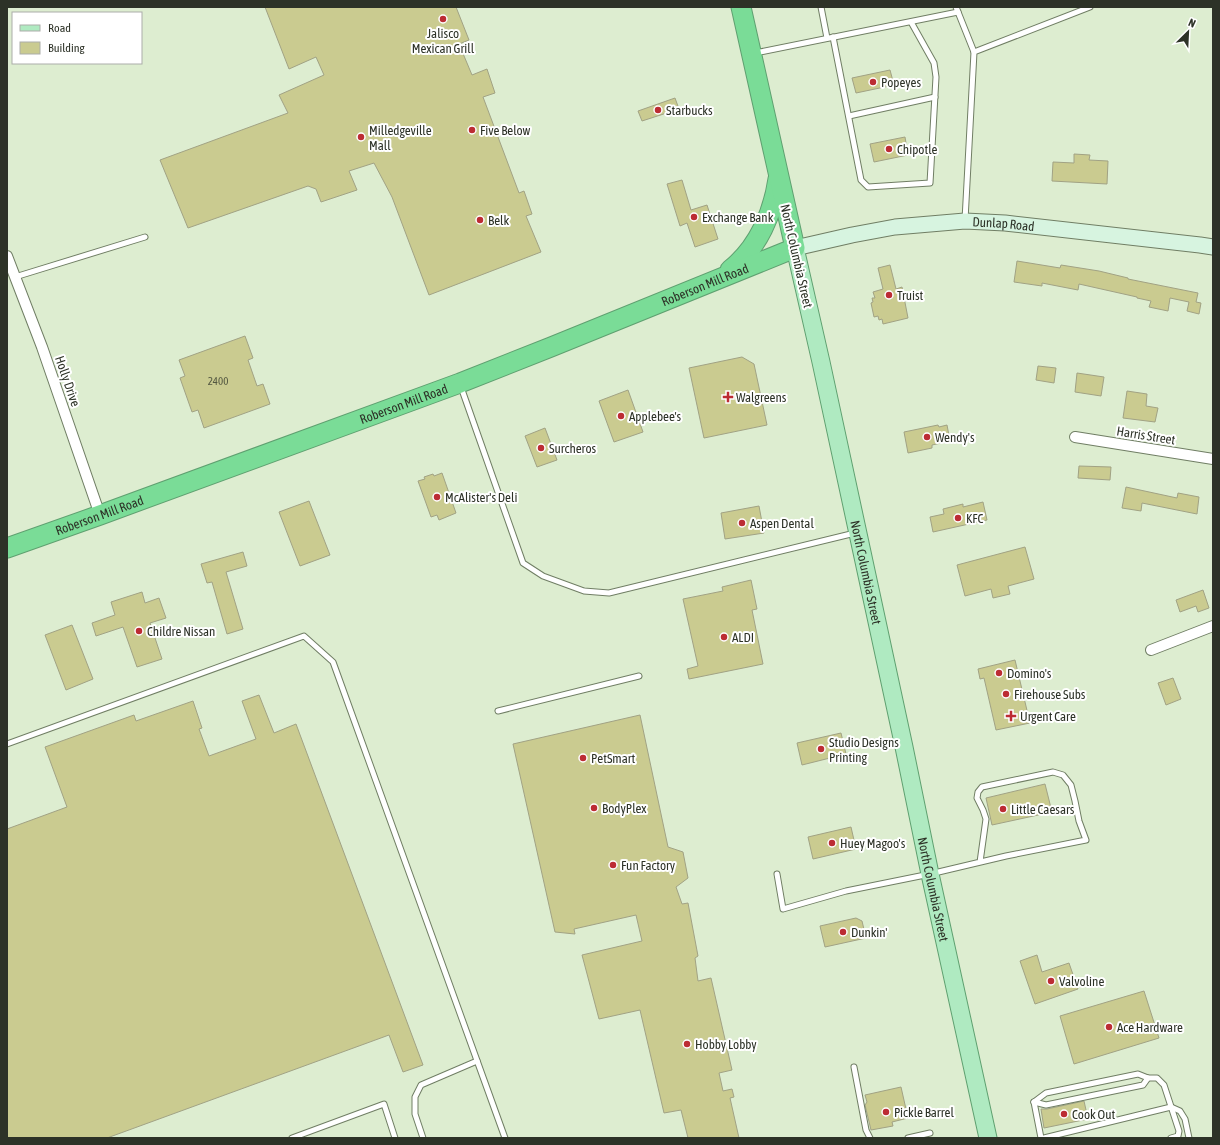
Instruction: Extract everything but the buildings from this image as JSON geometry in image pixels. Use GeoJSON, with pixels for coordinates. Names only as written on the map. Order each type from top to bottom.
{"type":"FeatureCollection","features":[{"type":"Feature","properties":{"kind":"highway","name":"North Columbia Street"},"geometry":{"type":"LineString","coordinates":[[741,7],[795,248]]}},
{"type":"Feature","properties":{"kind":"highway"},"geometry":{"type":"LineString","coordinates":[[716,280],[737,264],[748,252],[761,232],[776,194],[779,174]]}},
{"type":"Feature","properties":{"kind":"highway","name":"Roberson Mill Road"},"geometry":{"type":"LineString","coordinates":[[7,548],[460,383],[795,248]]}},
{"type":"Feature","properties":{"kind":"main road","name":"Dunlap Road"},"geometry":{"type":"LineString","coordinates":[[795,248],[894,227],[965,221],[1200,244],[1213,247]]}},
{"type":"Feature","properties":{"kind":"main road","name":"North Columbia Street"},"geometry":{"type":"LineString","coordinates":[[795,248],[858,532],[930,874],[988,1138]]}},
{"type":"Feature","properties":{"kind":"street","name":"Holly Drive"},"geometry":{"type":"LineString","coordinates":[[7,256],[42,347],[100,515]]}},
{"type":"Feature","properties":{"kind":"street","name":"Harris Street"},"geometry":{"type":"LineString","coordinates":[[1075,437],[1213,459]]}},
{"type":"Feature","properties":{"kind":"street"},"geometry":{"type":"LineString","coordinates":[[1150,650],[1213,626]]}},
{"type":"Feature","properties":{"kind":"lane"},"geometry":{"type":"LineString","coordinates":[[821,7],[827,38]]}},
{"type":"Feature","properties":{"kind":"lane"},"geometry":{"type":"LineString","coordinates":[[974,52],[1090,7]]}},
{"type":"Feature","properties":{"kind":"lane"},"geometry":{"type":"LineString","coordinates":[[752,53],[911,22],[957,10],[974,52],[965,221]]}},
{"type":"Feature","properties":{"kind":"lane"},"geometry":{"type":"LineString","coordinates":[[833,37],[861,180],[868,187],[930,183],[936,78],[934,63],[911,22]]}},
{"type":"Feature","properties":{"kind":"lane"},"geometry":{"type":"LineString","coordinates":[[849,116],[935,97]]}},
{"type":"Feature","properties":{"kind":"lane"},"geometry":{"type":"LineString","coordinates":[[15,277],[144,237]]}},
{"type":"Feature","properties":{"kind":"lane"},"geometry":{"type":"LineString","coordinates":[[460,383],[523,563],[543,576],[584,591],[609,593],[858,532]]}},
{"type":"Feature","properties":{"kind":"lane"},"geometry":{"type":"LineString","coordinates":[[7,744],[304,636],[333,662],[505,1138]]}},
{"type":"Feature","properties":{"kind":"lane"},"geometry":{"type":"LineString","coordinates":[[498,711],[639,676]]}},
{"type":"Feature","properties":{"kind":"lane"},"geometry":{"type":"LineString","coordinates":[[777,874],[783,909],[846,891],[1086,840],[1079,821],[1071,785],[1063,775],[1053,772],[982,787],[978,792],[977,798],[986,819],[980,862]]}},
{"type":"Feature","properties":{"kind":"lane"},"geometry":{"type":"LineString","coordinates":[[423,1138],[415,1114],[415,1097],[421,1085],[477,1061]]}},
{"type":"Feature","properties":{"kind":"lane"},"geometry":{"type":"LineString","coordinates":[[854,1067],[866,1130],[870,1138]]}},
{"type":"Feature","properties":{"kind":"lane"},"geometry":{"type":"LineString","coordinates":[[1034,1102],[1046,1093],[1138,1074],[1148,1078],[1157,1078],[1164,1085],[1179,1132],[1178,1136],[1171,1138]]}},
{"type":"Feature","properties":{"kind":"lane"},"geometry":{"type":"LineString","coordinates":[[1034,1102],[1046,1105],[1143,1085],[1148,1078]]}},
{"type":"Feature","properties":{"kind":"lane"},"geometry":{"type":"LineString","coordinates":[[1034,1102],[1041,1138]]}},
{"type":"Feature","properties":{"kind":"lane"},"geometry":{"type":"LineString","coordinates":[[292,1138],[384,1104],[395,1138]]}},
{"type":"Feature","properties":{"kind":"lane"},"geometry":{"type":"LineString","coordinates":[[1044,1138],[1171,1107],[1180,1111],[1189,1138]]}},
{"type":"Feature","properties":{"kind":"lane"},"geometry":{"type":"LineString","coordinates":[[908,1138],[930,1134]]}},
{"type":"Feature","properties":{"kind":"place","name":"Jalisco Mexican Grill"},"geometry":{"type":"Point","coordinates":[443,19]}},
{"type":"Feature","properties":{"kind":"place","name":"Popeyes"},"geometry":{"type":"Point","coordinates":[873,82]}},
{"type":"Feature","properties":{"kind":"place","name":"Starbucks"},"geometry":{"type":"Point","coordinates":[658,110]}},
{"type":"Feature","properties":{"kind":"place","name":"Five Below"},"geometry":{"type":"Point","coordinates":[472,130]}},
{"type":"Feature","properties":{"kind":"place","name":"Milledgeville Mall"},"geometry":{"type":"Point","coordinates":[361,137]}},
{"type":"Feature","properties":{"kind":"place","name":"Chipotle"},"geometry":{"type":"Point","coordinates":[889,149]}},
{"type":"Feature","properties":{"kind":"place","name":"Exchange Bank"},"geometry":{"type":"Point","coordinates":[694,217]}},
{"type":"Feature","properties":{"kind":"place","name":"Belk"},"geometry":{"type":"Point","coordinates":[480,220]}},
{"type":"Feature","properties":{"kind":"place","name":"Truist"},"geometry":{"type":"Point","coordinates":[889,295]}},
{"type":"Feature","properties":{"kind":"place","name":"Walgreens"},"geometry":{"type":"Point","coordinates":[728,397]}},
{"type":"Feature","properties":{"kind":"place","name":"Applebee's"},"geometry":{"type":"Point","coordinates":[621,416]}},
{"type":"Feature","properties":{"kind":"place","name":"Wendy's"},"geometry":{"type":"Point","coordinates":[927,437]}},
{"type":"Feature","properties":{"kind":"place","name":"Surcheros"},"geometry":{"type":"Point","coordinates":[541,448]}},
{"type":"Feature","properties":{"kind":"place","name":"McAlister's Deli"},"geometry":{"type":"Point","coordinates":[437,497]}},
{"type":"Feature","properties":{"kind":"place","name":"KFC"},"geometry":{"type":"Point","coordinates":[958,518]}},
{"type":"Feature","properties":{"kind":"place","name":"Aspen Dental"},"geometry":{"type":"Point","coordinates":[742,523]}},
{"type":"Feature","properties":{"kind":"place","name":"Childre Nissan"},"geometry":{"type":"Point","coordinates":[139,631]}},
{"type":"Feature","properties":{"kind":"place","name":"ALDI"},"geometry":{"type":"Point","coordinates":[724,637]}},
{"type":"Feature","properties":{"kind":"place","name":"Domino's"},"geometry":{"type":"Point","coordinates":[999,673]}},
{"type":"Feature","properties":{"kind":"place","name":"Firehouse Subs"},"geometry":{"type":"Point","coordinates":[1006,694]}},
{"type":"Feature","properties":{"kind":"place","name":"Urgent Care"},"geometry":{"type":"Point","coordinates":[1011,716]}},
{"type":"Feature","properties":{"kind":"place","name":"Studio Designs Printing"},"geometry":{"type":"Point","coordinates":[821,749]}},
{"type":"Feature","properties":{"kind":"place","name":"PetSmart"},"geometry":{"type":"Point","coordinates":[583,758]}},
{"type":"Feature","properties":{"kind":"place","name":"BodyPlex"},"geometry":{"type":"Point","coordinates":[594,808]}},
{"type":"Feature","properties":{"kind":"place","name":"Little Caesars"},"geometry":{"type":"Point","coordinates":[1003,809]}},
{"type":"Feature","properties":{"kind":"place","name":"Huey Magoo's"},"geometry":{"type":"Point","coordinates":[832,843]}},
{"type":"Feature","properties":{"kind":"place","name":"Fun Factory"},"geometry":{"type":"Point","coordinates":[613,865]}},
{"type":"Feature","properties":{"kind":"place","name":"Dunkin'"},"geometry":{"type":"Point","coordinates":[843,932]}},
{"type":"Feature","properties":{"kind":"place","name":"Valvoline"},"geometry":{"type":"Point","coordinates":[1051,981]}},
{"type":"Feature","properties":{"kind":"place","name":"Ace Hardware"},"geometry":{"type":"Point","coordinates":[1109,1027]}},
{"type":"Feature","properties":{"kind":"place","name":"Hobby Lobby"},"geometry":{"type":"Point","coordinates":[687,1044]}},
{"type":"Feature","properties":{"kind":"place","name":"Pickle Barrel"},"geometry":{"type":"Point","coordinates":[886,1112]}},
{"type":"Feature","properties":{"kind":"place","name":"Cook Out"},"geometry":{"type":"Point","coordinates":[1064,1114]}}]}
